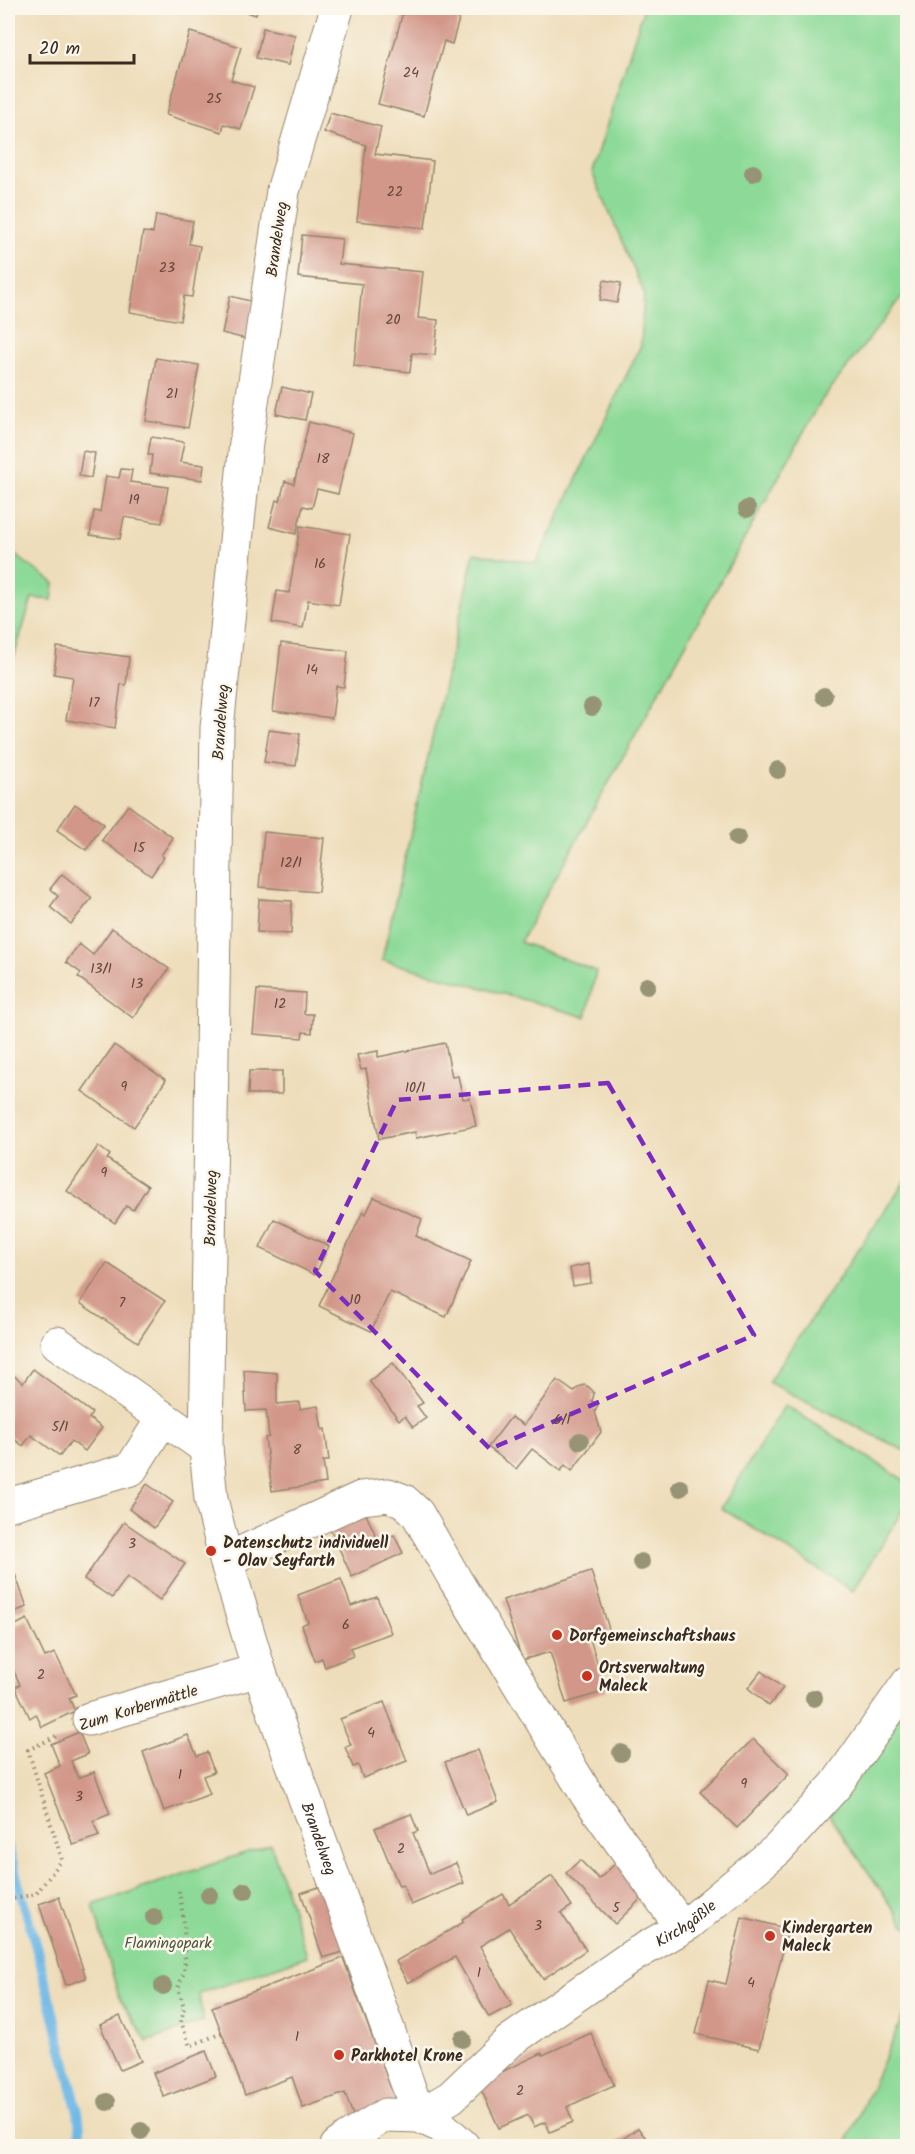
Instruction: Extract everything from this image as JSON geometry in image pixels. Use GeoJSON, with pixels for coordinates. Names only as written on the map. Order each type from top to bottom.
{"type":"FeatureCollection","features":[{"type":"Feature","properties":{"kind":"street","name":"Brandelweg"},"geometry":{"type":"LineString","coordinates":[[337,8],[283,191],[246,443],[217,728],[206,1448],[211,1499],[226,1560],[259,1670],[419,2116]]}},
{"type":"Feature","properties":{"kind":"street"},"geometry":{"type":"LineString","coordinates":[[57,1343],[206,1448]]}},
{"type":"Feature","properties":{"kind":"street"},"geometry":{"type":"LineString","coordinates":[[8,1505],[131,1469],[163,1418]]}},
{"type":"Feature","properties":{"kind":"street"},"geometry":{"type":"LineString","coordinates":[[226,1560],[361,1498],[388,1495],[404,1501],[417,1513],[587,1795],[681,1926]]}},
{"type":"Feature","properties":{"kind":"street","name":"Zum Korbermättle"},"geometry":{"type":"LineString","coordinates":[[89,1719],[259,1670]]}},
{"type":"Feature","properties":{"kind":"street","name":"Kirchgäßle"},"geometry":{"type":"LineString","coordinates":[[419,2116],[451,2097],[510,2041],[634,1954],[688,1924],[778,1849],[836,1785],[908,1683]]}},
{"type":"Feature","properties":{"kind":"street"},"geometry":{"type":"LineString","coordinates":[[337,2146],[385,2115],[419,2116],[441,2126],[463,2146]]}},
{"type":"Feature","properties":{"kind":"path","name":"Zum Korbermättle"},"geometry":{"type":"LineString","coordinates":[[8,1900],[36,1894],[62,1860],[28,1750],[89,1719]]}},
{"type":"Feature","properties":{"kind":"path"},"geometry":{"type":"LineString","coordinates":[[179,1891],[184,1923],[185,1959],[184,1972],[178,1988],[184,2007],[181,2022],[190,2046],[222,2033]]}},
{"type":"Feature","properties":{"kind":"highlighted area"},"geometry":{"type":"Polygon","coordinates":[[[608,1083],[754,1335],[490,1449],[315,1271],[397,1100],[608,1083]]]}},
{"type":"Feature","properties":{"kind":"green space"},"geometry":{"type":"Polygon","coordinates":[[[644,8],[907,8],[907,292],[821,401],[520,942],[596,971],[586,1017],[382,960],[474,553],[536,563],[641,345],[644,293],[592,172],[644,8]]]}},
{"type":"Feature","properties":{"kind":"green space"},"geometry":{"type":"Polygon","coordinates":[[[8,550],[54,583],[52,600],[32,598],[8,676],[8,550]]]}},
{"type":"Feature","properties":{"kind":"green space"},"geometry":{"type":"Polygon","coordinates":[[[907,1178],[907,1452],[768,1382],[907,1178]]]}},
{"type":"Feature","properties":{"kind":"green space"},"geometry":{"type":"Polygon","coordinates":[[[785,1405],[907,1482],[907,1503],[853,1591],[721,1508],[785,1405]]]}},
{"type":"Feature","properties":{"kind":"green space"},"geometry":{"type":"Polygon","coordinates":[[[907,1703],[907,1928],[826,1811],[907,1703]]]}},
{"type":"Feature","properties":{"kind":"green space","name":"Flamingopark"},"geometry":{"type":"Polygon","coordinates":[[[271,1844],[307,1956],[199,1994],[203,2021],[147,2042],[119,1997],[93,1905],[271,1844]]]}},
{"type":"Feature","properties":{"kind":"green space"},"geometry":{"type":"Polygon","coordinates":[[[907,2007],[907,2146],[845,2146],[907,2007]]]}},
{"type":"Feature","properties":{"kind":"building"},"geometry":{"type":"Polygon","coordinates":[[[233,8],[258,8],[256,15],[233,8]]]}},
{"type":"Feature","properties":{"kind":"building"},"geometry":{"type":"Polygon","coordinates":[[[404,8],[448,8],[461,12],[452,44],[444,41],[424,116],[378,104],[404,8]]]}},
{"type":"Feature","properties":{"kind":"building"},"geometry":{"type":"Polygon","coordinates":[[[263,28],[295,35],[288,65],[256,58],[263,28]]]}},
{"type":"Feature","properties":{"kind":"building"},"geometry":{"type":"Polygon","coordinates":[[[190,32],[241,47],[231,80],[254,87],[241,129],[224,124],[222,132],[166,115],[190,32]]]}},
{"type":"Feature","properties":{"kind":"building"},"geometry":{"type":"Polygon","coordinates":[[[330,113],[381,127],[375,154],[433,161],[425,228],[357,221],[366,145],[324,132],[330,113]]]}},
{"type":"Feature","properties":{"kind":"building"},"geometry":{"type":"Polygon","coordinates":[[[156,215],[193,221],[189,244],[200,246],[192,297],[184,296],[180,321],[130,312],[143,232],[153,233],[156,215]]]}},
{"type":"Feature","properties":{"kind":"building"},"geometry":{"type":"Polygon","coordinates":[[[302,235],[342,239],[339,264],[423,272],[418,318],[438,320],[435,355],[412,353],[410,372],[354,366],[362,284],[298,277],[302,235]]]}},
{"type":"Feature","properties":{"kind":"building"},"geometry":{"type":"Polygon","coordinates":[[[604,280],[621,283],[617,303],[600,300],[604,280]]]}},
{"type":"Feature","properties":{"kind":"building"},"geometry":{"type":"Polygon","coordinates":[[[230,296],[254,302],[246,339],[222,333],[230,296]]]}},
{"type":"Feature","properties":{"kind":"building"},"geometry":{"type":"Polygon","coordinates":[[[156,358],[199,365],[188,428],[146,421],[156,358]]]}},
{"type":"Feature","properties":{"kind":"building"},"geometry":{"type":"Polygon","coordinates":[[[282,387],[311,394],[305,420],[276,414],[282,387]]]}},
{"type":"Feature","properties":{"kind":"building"},"geometry":{"type":"Polygon","coordinates":[[[309,422],[353,433],[338,494],[317,489],[312,508],[303,506],[296,534],[269,527],[276,500],[280,501],[285,481],[294,484],[309,422]]]}},
{"type":"Feature","properties":{"kind":"building"},"geometry":{"type":"Polygon","coordinates":[[[151,437],[184,442],[180,462],[204,465],[202,480],[150,473],[152,455],[148,455],[151,437]]]}},
{"type":"Feature","properties":{"kind":"building"},"geometry":{"type":"Polygon","coordinates":[[[83,451],[95,453],[91,478],[79,476],[83,451]]]}},
{"type":"Feature","properties":{"kind":"building"},"geometry":{"type":"Polygon","coordinates":[[[121,469],[132,470],[130,482],[168,487],[162,523],[124,517],[120,539],[90,535],[94,511],[100,512],[106,476],[119,478],[121,469]]]}},
{"type":"Feature","properties":{"kind":"building"},"geometry":{"type":"Polygon","coordinates":[[[300,526],[350,534],[339,605],[308,600],[303,628],[272,623],[277,591],[289,593],[300,526]]]}},
{"type":"Feature","properties":{"kind":"building"},"geometry":{"type":"Polygon","coordinates":[[[281,643],[348,651],[344,687],[336,686],[332,718],[273,711],[281,643]]]}},
{"type":"Feature","properties":{"kind":"building"},"geometry":{"type":"Polygon","coordinates":[[[57,647],[129,657],[126,685],[121,684],[115,728],[66,720],[73,677],[54,674],[57,647]]]}},
{"type":"Feature","properties":{"kind":"building"},"geometry":{"type":"Polygon","coordinates":[[[269,730],[300,734],[296,766],[264,762],[269,730]]]}},
{"type":"Feature","properties":{"kind":"building"},"geometry":{"type":"Polygon","coordinates":[[[75,804],[104,824],[86,850],[57,830],[75,804]]]}},
{"type":"Feature","properties":{"kind":"building"},"geometry":{"type":"Polygon","coordinates":[[[128,805],[173,838],[161,855],[164,857],[151,876],[102,840],[128,805]]]}},
{"type":"Feature","properties":{"kind":"building"},"geometry":{"type":"Polygon","coordinates":[[[264,832],[324,838],[318,892],[259,887],[264,832]]]}},
{"type":"Feature","properties":{"kind":"building"},"geometry":{"type":"Polygon","coordinates":[[[62,874],[92,898],[71,924],[50,907],[58,896],[50,889],[62,874]]]}},
{"type":"Feature","properties":{"kind":"building"},"geometry":{"type":"Polygon","coordinates":[[[259,899],[292,901],[291,934],[257,932],[259,899]]]}},
{"type":"Feature","properties":{"kind":"building"},"geometry":{"type":"Polygon","coordinates":[[[112,928],[169,969],[133,1018],[78,977],[81,973],[66,962],[79,944],[93,955],[112,928]]]}},
{"type":"Feature","properties":{"kind":"building"},"geometry":{"type":"Polygon","coordinates":[[[257,990],[305,993],[304,1014],[313,1014],[312,1033],[303,1032],[302,1038],[253,1034],[257,990]]]}},
{"type":"Feature","properties":{"kind":"building"},"geometry":{"type":"Polygon","coordinates":[[[445,1043],[452,1077],[458,1076],[463,1099],[470,1098],[476,1126],[416,1138],[415,1132],[379,1139],[366,1069],[361,1070],[357,1055],[378,1051],[378,1057],[445,1043]]]}},
{"type":"Feature","properties":{"kind":"building"},"geometry":{"type":"Polygon","coordinates":[[[114,1045],[166,1080],[134,1127],[82,1091],[114,1045]]]}},
{"type":"Feature","properties":{"kind":"building"},"geometry":{"type":"Polygon","coordinates":[[[249,1071],[282,1071],[282,1094],[248,1094],[249,1071]]]}},
{"type":"Feature","properties":{"kind":"building"},"geometry":{"type":"Polygon","coordinates":[[[98,1146],[110,1155],[107,1159],[148,1186],[133,1210],[126,1206],[115,1223],[67,1191],[98,1146]]]}},
{"type":"Feature","properties":{"kind":"building"},"geometry":{"type":"Polygon","coordinates":[[[374,1197],[422,1219],[416,1236],[471,1261],[446,1317],[390,1292],[371,1331],[319,1306],[363,1211],[366,1214],[374,1197]]]}},
{"type":"Feature","properties":{"kind":"building"},"geometry":{"type":"Polygon","coordinates":[[[274,1219],[329,1246],[315,1275],[260,1248],[274,1219]]]}},
{"type":"Feature","properties":{"kind":"building"},"geometry":{"type":"Polygon","coordinates":[[[107,1263],[165,1301],[138,1342],[80,1303],[107,1263]]]}},
{"type":"Feature","properties":{"kind":"building"},"geometry":{"type":"Polygon","coordinates":[[[589,1264],[591,1283],[573,1286],[570,1268],[589,1264]]]}},
{"type":"Feature","properties":{"kind":"building"},"geometry":{"type":"Polygon","coordinates":[[[393,1363],[423,1403],[417,1406],[426,1418],[413,1427],[405,1416],[399,1420],[369,1381],[393,1363]]]}},
{"type":"Feature","properties":{"kind":"building"},"geometry":{"type":"Polygon","coordinates":[[[33,1369],[92,1413],[89,1418],[102,1428],[85,1451],[71,1441],[60,1456],[31,1435],[23,1446],[8,1434],[8,1371],[23,1383],[33,1369]]]}},
{"type":"Feature","properties":{"kind":"building"},"geometry":{"type":"Polygon","coordinates":[[[244,1370],[277,1373],[277,1404],[299,1402],[300,1409],[318,1406],[322,1430],[325,1429],[329,1461],[323,1461],[326,1483],[272,1491],[265,1438],[269,1437],[266,1410],[246,1411],[244,1370]]]}},
{"type":"Feature","properties":{"kind":"building"},"geometry":{"type":"Polygon","coordinates":[[[557,1380],[574,1392],[584,1385],[592,1390],[594,1394],[592,1401],[598,1405],[595,1412],[601,1432],[572,1471],[565,1465],[561,1471],[532,1449],[516,1469],[488,1447],[511,1417],[524,1425],[557,1380]]]}},
{"type":"Feature","properties":{"kind":"building"},"geometry":{"type":"Polygon","coordinates":[[[147,1484],[173,1502],[154,1528],[129,1509],[147,1484]]]}},
{"type":"Feature","properties":{"kind":"building"},"geometry":{"type":"Polygon","coordinates":[[[364,1510],[379,1542],[394,1535],[403,1553],[352,1577],[329,1526],[364,1510]]]}},
{"type":"Feature","properties":{"kind":"building"},"geometry":{"type":"Polygon","coordinates":[[[124,1522],[185,1564],[160,1600],[127,1577],[112,1598],[84,1579],[124,1522]]]}},
{"type":"Feature","properties":{"kind":"building"},"geometry":{"type":"Polygon","coordinates":[[[8,1555],[27,1607],[8,1614],[8,1555]]]}},
{"type":"Feature","properties":{"kind":"building","name":"Dorfgemeinschaftshaus"},"geometry":{"type":"Polygon","coordinates":[[[591,1571],[610,1632],[590,1639],[606,1691],[566,1703],[550,1652],[522,1660],[503,1600],[591,1571]]]}},
{"type":"Feature","properties":{"kind":"building"},"geometry":{"type":"Polygon","coordinates":[[[341,1579],[351,1606],[377,1597],[391,1633],[350,1648],[353,1656],[325,1667],[322,1658],[315,1661],[302,1625],[308,1622],[298,1595],[341,1579]]]}},
{"type":"Feature","properties":{"kind":"building"},"geometry":{"type":"Polygon","coordinates":[[[27,1619],[45,1657],[55,1653],[76,1695],[69,1698],[75,1711],[42,1727],[36,1714],[30,1718],[15,1687],[20,1685],[8,1651],[8,1629],[27,1619]]]}},
{"type":"Feature","properties":{"kind":"building"},"geometry":{"type":"Polygon","coordinates":[[[761,1671],[783,1688],[769,1706],[748,1688],[761,1671]]]}},
{"type":"Feature","properties":{"kind":"building"},"geometry":{"type":"Polygon","coordinates":[[[384,1702],[407,1761],[363,1778],[358,1765],[353,1767],[345,1747],[351,1745],[340,1719],[384,1702]]]}},
{"type":"Feature","properties":{"kind":"building"},"geometry":{"type":"Polygon","coordinates":[[[79,1732],[88,1754],[71,1761],[78,1778],[94,1772],[110,1814],[93,1821],[99,1836],[73,1845],[44,1773],[60,1766],[51,1744],[79,1732]]]}},
{"type":"Feature","properties":{"kind":"building"},"geometry":{"type":"Polygon","coordinates":[[[188,1735],[197,1756],[207,1752],[214,1772],[203,1776],[210,1794],[164,1811],[143,1752],[188,1735]]]}},
{"type":"Feature","properties":{"kind":"building"},"geometry":{"type":"Polygon","coordinates":[[[753,1739],[789,1774],[737,1828],[700,1792],[753,1739]]]}},
{"type":"Feature","properties":{"kind":"building"},"geometry":{"type":"Polygon","coordinates":[[[478,1750],[498,1802],[466,1815],[445,1762],[478,1750]]]}},
{"type":"Feature","properties":{"kind":"building"},"geometry":{"type":"Polygon","coordinates":[[[411,1814],[418,1831],[413,1833],[430,1874],[456,1863],[464,1883],[411,1905],[403,1885],[399,1886],[375,1828],[411,1814]]]}},
{"type":"Feature","properties":{"kind":"building"},"geometry":{"type":"Polygon","coordinates":[[[620,1859],[650,1890],[615,1924],[566,1873],[580,1860],[599,1879],[620,1859]]]}},
{"type":"Feature","properties":{"kind":"building"},"geometry":{"type":"Polygon","coordinates":[[[552,1876],[572,1906],[561,1913],[586,1950],[543,1979],[509,1928],[480,1946],[512,2005],[489,2017],[455,1957],[408,1983],[396,1961],[464,1922],[462,1919],[503,1894],[509,1904],[552,1876]]]}},
{"type":"Feature","properties":{"kind":"building"},"geometry":{"type":"Polygon","coordinates":[[[328,1884],[350,1950],[323,1958],[301,1893],[328,1884]]]}},
{"type":"Feature","properties":{"kind":"building"},"geometry":{"type":"Polygon","coordinates":[[[59,1897],[86,1978],[66,1985],[39,1904],[59,1897]]]}},
{"type":"Feature","properties":{"kind":"building"},"geometry":{"type":"Polygon","coordinates":[[[742,1917],[788,1929],[759,2049],[696,2034],[709,1980],[726,1984],[742,1917]]]}},
{"type":"Feature","properties":{"kind":"building"},"geometry":{"type":"Polygon","coordinates":[[[343,1958],[396,2102],[354,2118],[345,2093],[303,2108],[292,2077],[245,2095],[212,2007],[343,1958]]]}},
{"type":"Feature","properties":{"kind":"building"},"geometry":{"type":"Polygon","coordinates":[[[120,2016],[141,2061],[120,2070],[100,2025],[120,2016]]]}},
{"type":"Feature","properties":{"kind":"building"},"geometry":{"type":"Polygon","coordinates":[[[591,2033],[614,2085],[567,2107],[573,2122],[550,2132],[545,2122],[534,2127],[528,2115],[499,2128],[478,2083],[591,2033]]]}},
{"type":"Feature","properties":{"kind":"building"},"geometry":{"type":"Polygon","coordinates":[[[206,2051],[216,2076],[164,2097],[153,2073],[206,2051]]]}},
{"type":"Feature","properties":{"kind":"building"},"geometry":{"type":"Polygon","coordinates":[[[638,2128],[652,2146],[613,2146],[638,2128]]]}},
{"type":"Feature","properties":{"kind":"waterway"},"geometry":{"type":"LineString","coordinates":[[8,1847],[40,1961],[78,2112],[82,2146]]}},
{"type":"Feature","properties":{"kind":"place","name":"Datenschutz individuell - Olav Seyfarth"},"geometry":{"type":"Point","coordinates":[211,1551]}},
{"type":"Feature","properties":{"kind":"place","name":"Dorfgemeinschaftshaus"},"geometry":{"type":"Point","coordinates":[557,1635]}},
{"type":"Feature","properties":{"kind":"place","name":"Ortsverwaltung Maleck"},"geometry":{"type":"Point","coordinates":[587,1676]}},
{"type":"Feature","properties":{"kind":"place","name":"Kindergarten Maleck"},"geometry":{"type":"Point","coordinates":[770,1936]}},
{"type":"Feature","properties":{"kind":"place","name":"Parkhotel Krone"},"geometry":{"type":"Point","coordinates":[339,2055]}}]}
